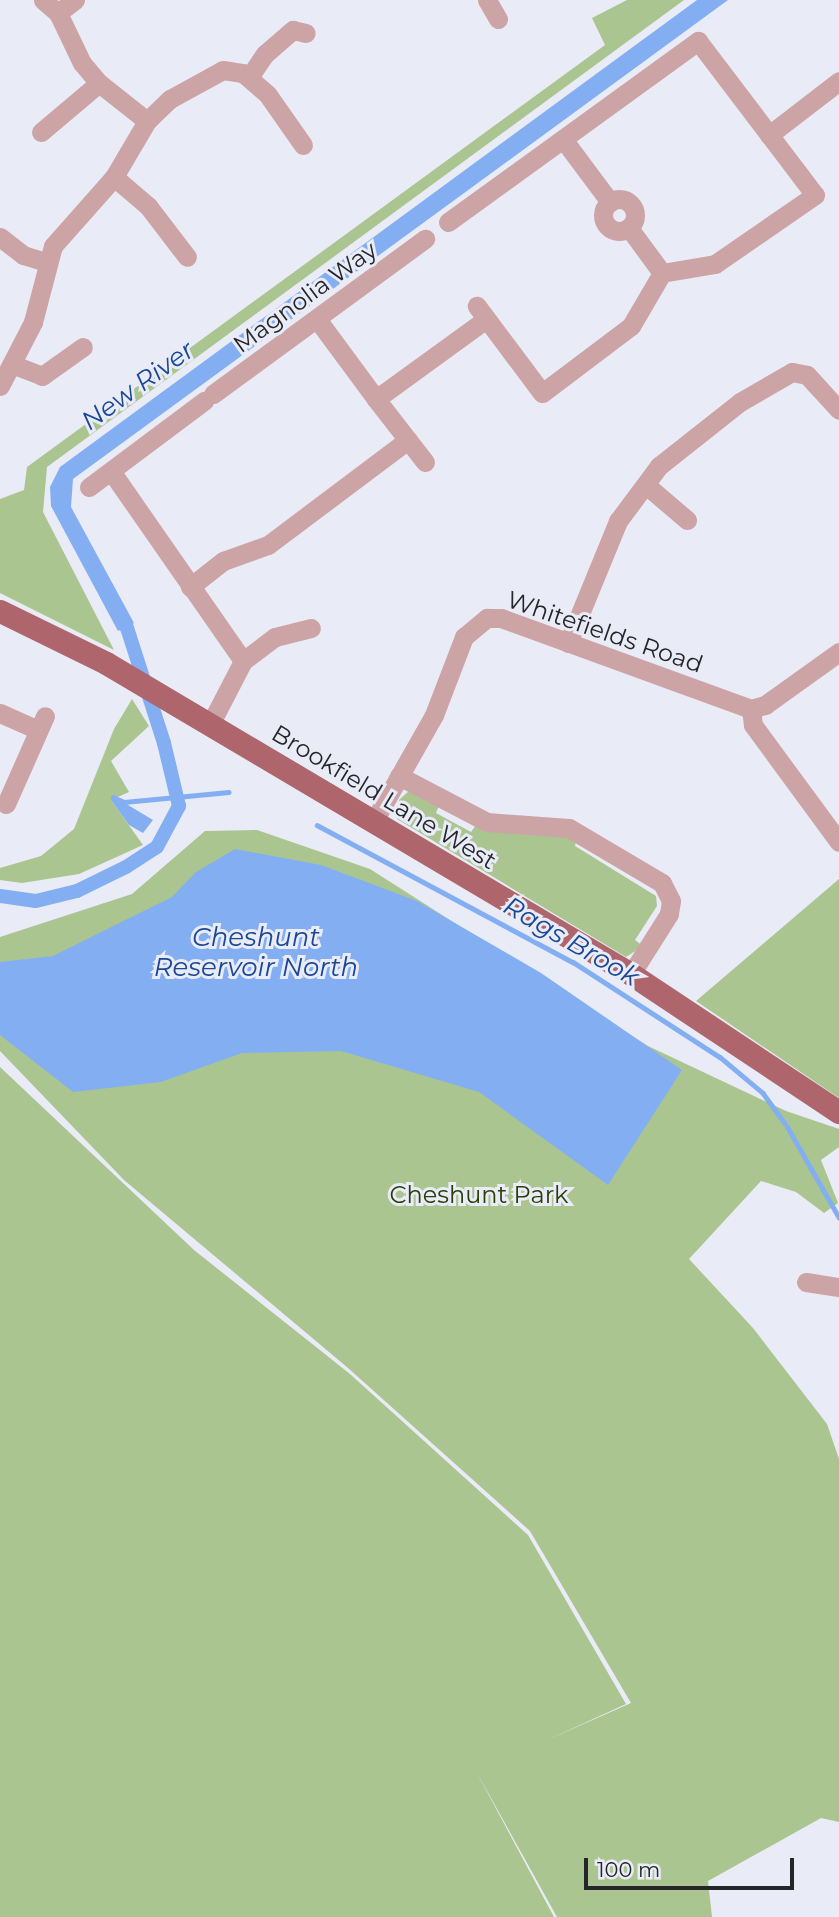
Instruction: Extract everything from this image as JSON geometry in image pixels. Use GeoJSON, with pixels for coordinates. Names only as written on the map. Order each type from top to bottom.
{"type":"FeatureCollection","features":[{"type":"Feature","properties":{"kind":"main road","name":"Brookfield Lane West"},"geometry":{"type":"LineString","coordinates":[[0,611],[121,673],[631,974],[839,1112]]}},
{"type":"Feature","properties":{"kind":"street"},"geometry":{"type":"LineString","coordinates":[[75,0],[50,7],[82,63],[99,83],[146,121]]}},
{"type":"Feature","properties":{"kind":"street"},"geometry":{"type":"LineString","coordinates":[[487,0],[498,19]]}},
{"type":"Feature","properties":{"kind":"street"},"geometry":{"type":"LineString","coordinates":[[250,76],[265,54],[293,30],[306,33]]}},
{"type":"Feature","properties":{"kind":"street"},"geometry":{"type":"LineString","coordinates":[[448,222],[698,41],[815,195],[715,264],[662,273]]}},
{"type":"Feature","properties":{"kind":"street"},"geometry":{"type":"LineString","coordinates":[[0,386],[14,365],[33,322],[46,262],[68,227],[114,177],[146,121],[180,91],[207,76],[230,70],[250,76],[303,145]]}},
{"type":"Feature","properties":{"kind":"street"},"geometry":{"type":"LineString","coordinates":[[769,135],[839,80]]}},
{"type":"Feature","properties":{"kind":"street"},"geometry":{"type":"LineString","coordinates":[[41,132],[99,83]]}},
{"type":"Feature","properties":{"kind":"street"},"geometry":{"type":"LineString","coordinates":[[563,139],[610,202],[620,199],[631,204],[635,219],[629,228],[662,273]]}},
{"type":"Feature","properties":{"kind":"street"},"geometry":{"type":"LineString","coordinates":[[114,177],[148,206],[187,257]]}},
{"type":"Feature","properties":{"kind":"street"},"geometry":{"type":"LineString","coordinates":[[0,237],[23,255],[46,262]]}},
{"type":"Feature","properties":{"kind":"street","name":"Magnolia Way"},"geometry":{"type":"LineString","coordinates":[[89,487],[425,239]]}},
{"type":"Feature","properties":{"kind":"street"},"geometry":{"type":"LineString","coordinates":[[376,399],[482,313],[542,393],[631,326],[662,273]]}},
{"type":"Feature","properties":{"kind":"street"},"geometry":{"type":"LineString","coordinates":[[317,319],[425,462]]}},
{"type":"Feature","properties":{"kind":"street"},"geometry":{"type":"LineString","coordinates":[[14,365],[36,376],[47,375],[83,347]]}},
{"type":"Feature","properties":{"kind":"street"},"geometry":{"type":"LineString","coordinates":[[568,643],[604,550],[628,504],[659,466],[740,402],[792,372],[807,375],[839,410]]}},
{"type":"Feature","properties":{"kind":"street"},"geometry":{"type":"LineString","coordinates":[[190,587],[223,561],[268,545],[408,440]]}},
{"type":"Feature","properties":{"kind":"street"},"geometry":{"type":"LineString","coordinates":[[111,471],[243,661]]}},
{"type":"Feature","properties":{"kind":"street"},"geometry":{"type":"LineString","coordinates":[[646,485],[687,520]]}},
{"type":"Feature","properties":{"kind":"street","name":"Whitefields Road"},"geometry":{"type":"LineString","coordinates":[[374,821],[434,715],[464,637],[474,625],[501,618],[751,709]]}},
{"type":"Feature","properties":{"kind":"street"},"geometry":{"type":"LineString","coordinates":[[210,725],[243,661],[275,637],[311,628]]}},
{"type":"Feature","properties":{"kind":"street"},"geometry":{"type":"LineString","coordinates":[[839,652],[765,705],[751,709],[752,725],[839,842]]}},
{"type":"Feature","properties":{"kind":"street"},"geometry":{"type":"LineString","coordinates":[[0,713],[41,723],[6,804]]}},
{"type":"Feature","properties":{"kind":"street"},"geometry":{"type":"LineString","coordinates":[[399,776],[487,822],[569,828],[662,883],[671,901],[668,914],[631,974]]}},
{"type":"Feature","properties":{"kind":"street"},"geometry":{"type":"LineString","coordinates":[[806,1282],[839,1287]]}},
{"type":"Feature","properties":{"kind":"green space"},"geometry":{"type":"Polygon","coordinates":[[[627,0],[684,0],[47,467],[43,512],[114,650],[0,593],[0,499],[24,490],[27,467],[605,45],[592,18],[627,0]]]}},
{"type":"Feature","properties":{"kind":"green space"},"geometry":{"type":"Polygon","coordinates":[[[132,699],[149,726],[111,761],[129,792],[111,800],[143,845],[79,874],[22,883],[0,880],[0,868],[41,856],[74,829],[114,729],[132,699]]]}},
{"type":"Feature","properties":{"kind":"green space"},"geometry":{"type":"Polygon","coordinates":[[[410,790],[440,803],[436,813],[471,832],[476,825],[577,837],[575,846],[656,896],[657,906],[635,940],[643,946],[626,957],[397,819],[399,800],[410,790]]]}},
{"type":"Feature","properties":{"kind":"green space","name":"Cheshunt Park"},"geometry":{"type":"Polygon","coordinates":[[[257,830],[370,869],[648,1046],[786,1111],[839,1129],[839,1147],[821,1160],[838,1203],[824,1213],[796,1192],[761,1181],[689,1259],[753,1328],[827,1424],[839,1459],[839,1822],[821,1818],[708,1881],[712,1917],[557,1917],[476,1771],[554,1917],[0,1917],[0,1067],[194,1250],[350,1374],[528,1535],[626,1704],[545,1741],[631,1703],[530,1531],[348,1368],[124,1180],[0,1051],[0,937],[132,894],[205,831],[257,830]]]}},
{"type":"Feature","properties":{"kind":"green space"},"geometry":{"type":"Polygon","coordinates":[[[839,879],[839,1098],[696,1001],[839,879]]]}},
{"type":"Feature","properties":{"kind":"water"},"geometry":{"type":"Polygon","coordinates":[[[697,0],[728,0],[73,479],[71,507],[134,623],[118,631],[51,506],[50,487],[60,467],[697,0]]]}},
{"type":"Feature","properties":{"kind":"water"},"geometry":{"type":"Polygon","coordinates":[[[113,796],[153,820],[143,833],[129,825],[111,800],[113,796]]]}},
{"type":"Feature","properties":{"kind":"water","name":"Cheshunt Reservoir North"},"geometry":{"type":"Polygon","coordinates":[[[235,849],[321,865],[417,901],[541,973],[682,1070],[608,1185],[479,1092],[341,1051],[242,1053],[161,1082],[73,1092],[0,1035],[0,962],[53,956],[172,897],[196,872],[235,849]]]}},
{"type":"Feature","properties":{"kind":"waterway","name":"New River"},"geometry":{"type":"LineString","coordinates":[[0,896],[36,901],[77,891],[126,867],[157,847],[179,806],[164,743],[127,628],[117,610]]}},
{"type":"Feature","properties":{"kind":"waterway","name":"Rags Brook"},"geometry":{"type":"LineString","coordinates":[[113,797],[124,802],[229,792]]}},
{"type":"Feature","properties":{"kind":"waterway","name":"Rags Brook"},"geometry":{"type":"LineString","coordinates":[[317,825],[573,962],[720,1057],[763,1093],[784,1122]]}},
{"type":"Feature","properties":{"kind":"waterway","name":"Rags Brook"},"geometry":{"type":"LineString","coordinates":[[787,1126],[839,1217]]}}]}
